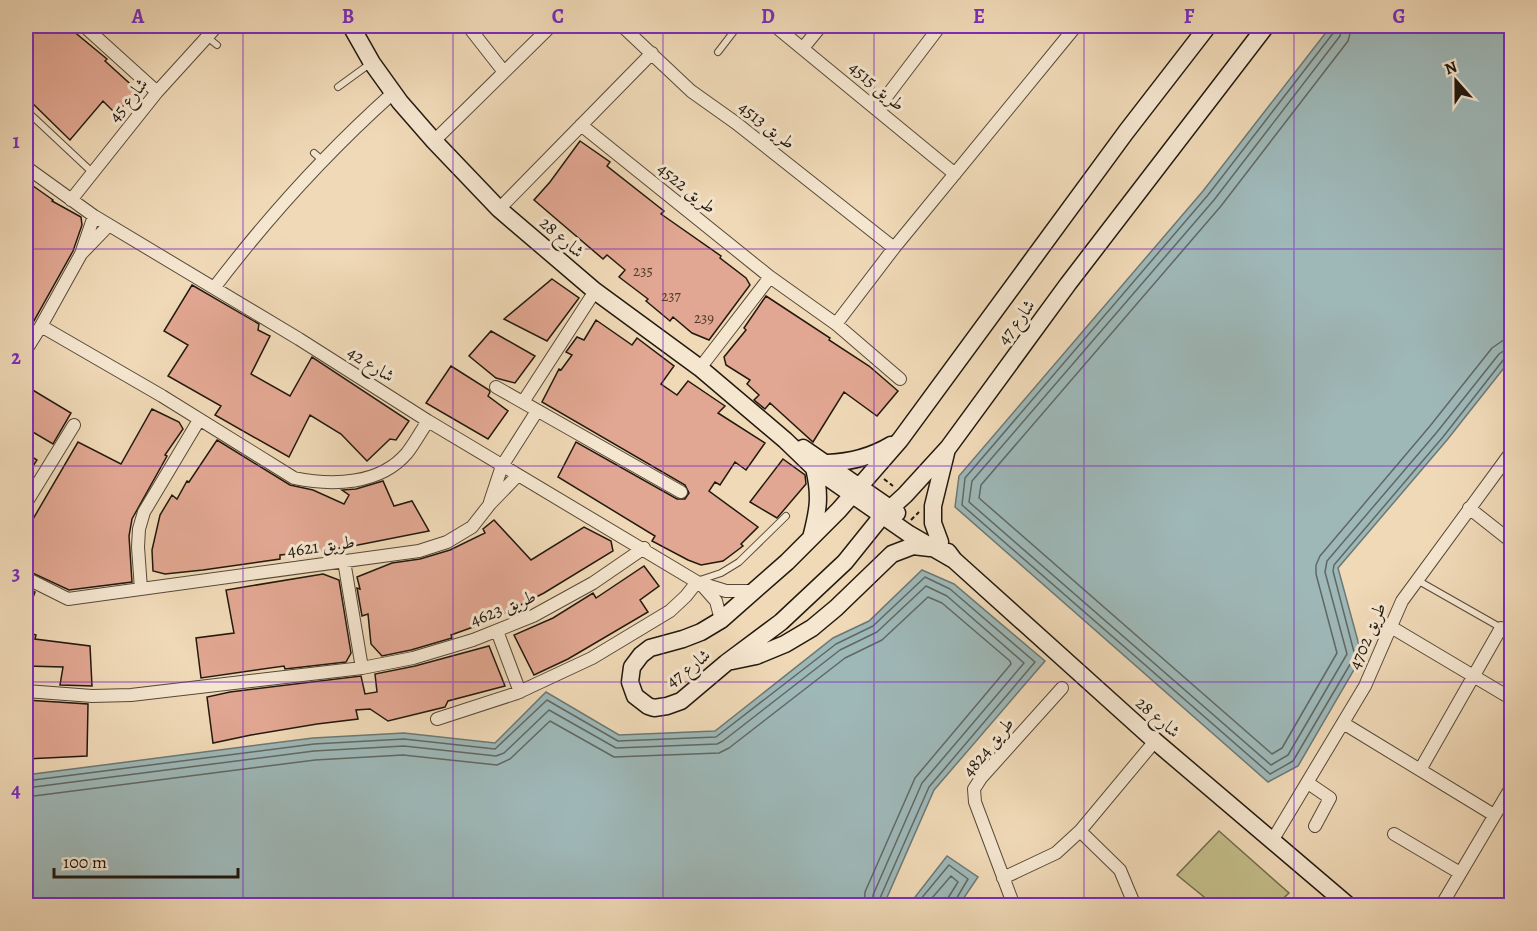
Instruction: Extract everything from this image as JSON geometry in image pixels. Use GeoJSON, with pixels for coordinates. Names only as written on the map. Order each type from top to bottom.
{"type":"FeatureCollection","features":[{"type":"Feature","properties":{"kind":"street"},"geometry":{"type":"LineString","coordinates":[[84,26],[157,92]]}},
{"type":"Feature","properties":{"kind":"street","name":"شارع 45"},"geometry":{"type":"LineString","coordinates":[[71,200],[157,92],[217,26]]}},
{"type":"Feature","properties":{"kind":"street","name":"شارع 28"},"geometry":{"type":"LineString","coordinates":[[351,26],[372,63],[393,93],[434,141],[499,209],[595,291],[700,368],[785,440],[936,545],[1155,741],[1341,903]]}},
{"type":"Feature","properties":{"kind":"street"},"geometry":{"type":"LineString","coordinates":[[468,26],[504,72]]}},
{"type":"Feature","properties":{"kind":"street"},"geometry":{"type":"LineString","coordinates":[[434,141],[551,26]]}},
{"type":"Feature","properties":{"kind":"street","name":"طريق 4513"},"geometry":{"type":"LineString","coordinates":[[622,26],[690,91],[735,123],[894,248]]}},
{"type":"Feature","properties":{"kind":"street","name":"طريق 4515"},"geometry":{"type":"LineString","coordinates":[[775,26],[955,174]]}},
{"type":"Feature","properties":{"kind":"street"},"geometry":{"type":"LineString","coordinates":[[803,48],[821,26]]}},
{"type":"Feature","properties":{"kind":"street"},"geometry":{"type":"LineString","coordinates":[[877,109],[940,26]]}},
{"type":"Feature","properties":{"kind":"street"},"geometry":{"type":"LineString","coordinates":[[836,324],[894,248],[1076,26]]}},
{"type":"Feature","properties":{"kind":"street","name":"شارع 47"},"geometry":{"type":"LineString","coordinates":[[1208,26],[1126,132],[900,440],[811,538],[721,620],[701,632],[650,648],[641,655],[632,667],[630,682],[635,696],[654,708],[681,701],[726,663],[781,622],[845,562],[887,512],[948,447],[1068,284],[1266,26]]}},
{"type":"Feature","properties":{"kind":"street"},"geometry":{"type":"LineString","coordinates":[[499,209],[652,53]]}},
{"type":"Feature","properties":{"kind":"street"},"geometry":{"type":"LineString","coordinates":[[214,288],[318,157],[393,93]]}},
{"type":"Feature","properties":{"kind":"street","name":"طريق 4522"},"geometry":{"type":"LineString","coordinates":[[581,125],[770,277],[836,324],[900,379]]}},
{"type":"Feature","properties":{"kind":"street","name":"شارع 42"},"geometry":{"type":"LineString","coordinates":[[26,167],[94,216],[502,466],[699,583],[716,601],[721,620]]}},
{"type":"Feature","properties":{"kind":"street"},"geometry":{"type":"LineString","coordinates":[[26,350],[81,254],[94,216]]}},
{"type":"Feature","properties":{"kind":"street"},"geometry":{"type":"LineString","coordinates":[[81,254],[109,225]]}},
{"type":"Feature","properties":{"kind":"street"},"geometry":{"type":"LineString","coordinates":[[700,368],[770,277]]}},
{"type":"Feature","properties":{"kind":"street"},"geometry":{"type":"LineString","coordinates":[[523,402],[595,291]]}},
{"type":"Feature","properties":{"kind":"street"},"geometry":{"type":"LineString","coordinates":[[41,326],[162,396],[294,478],[318,483],[342,483],[365,478],[387,468],[407,454],[428,421]]}},
{"type":"Feature","properties":{"kind":"street"},"geometry":{"type":"LineString","coordinates":[[496,387],[681,492]]}},
{"type":"Feature","properties":{"kind":"street","name":"طريق 4621"},"geometry":{"type":"LineString","coordinates":[[490,504],[502,466],[537,411]]}},
{"type":"Feature","properties":{"kind":"street"},"geometry":{"type":"LineString","coordinates":[[141,589],[138,529],[144,512],[199,420]]}},
{"type":"Feature","properties":{"kind":"street"},"geometry":{"type":"LineString","coordinates":[[26,503],[74,425]]}},
{"type":"Feature","properties":{"kind":"street"},"geometry":{"type":"LineString","coordinates":[[811,538],[819,506],[818,487],[821,466],[870,456],[900,440]]}},
{"type":"Feature","properties":{"kind":"street"},"geometry":{"type":"LineString","coordinates":[[726,663],[756,656],[785,644],[812,628],[892,554],[913,546],[936,545],[933,506],[939,475],[948,447]]}},
{"type":"Feature","properties":{"kind":"street","name":"طريق 4702"},"geometry":{"type":"LineString","coordinates":[[1272,841],[1375,667],[1402,601],[1512,451]]}},
{"type":"Feature","properties":{"kind":"street","name":"طريق 4621"},"geometry":{"type":"LineString","coordinates":[[26,578],[68,598],[419,552],[447,542],[472,527],[518,475]]}},
{"type":"Feature","properties":{"kind":"street"},"geometry":{"type":"LineString","coordinates":[[1469,508],[1512,542]]}},
{"type":"Feature","properties":{"kind":"street","name":"طريق 4623"},"geometry":{"type":"LineString","coordinates":[[362,668],[413,658],[497,631],[533,616],[564,601],[644,549]]}},
{"type":"Feature","properties":{"kind":"street"},"geometry":{"type":"LineString","coordinates":[[26,691],[92,696],[131,695],[362,668],[344,561]]}},
{"type":"Feature","properties":{"kind":"street"},"geometry":{"type":"LineString","coordinates":[[437,719],[520,692],[592,658],[656,620],[699,583]]}},
{"type":"Feature","properties":{"kind":"street","name":"شارع 42"},"geometry":{"type":"LineString","coordinates":[[699,583],[726,591],[755,591]]}},
{"type":"Feature","properties":{"kind":"street"},"geometry":{"type":"LineString","coordinates":[[1391,627],[1512,699]]}},
{"type":"Feature","properties":{"kind":"street"},"geometry":{"type":"LineString","coordinates":[[497,631],[520,692]]}},
{"type":"Feature","properties":{"kind":"street"},"geometry":{"type":"LineString","coordinates":[[1420,770],[1474,675],[1506,631]]}},
{"type":"Feature","properties":{"kind":"street","name":"طريق 4824"},"geometry":{"type":"LineString","coordinates":[[1014,906],[975,802],[974,789],[981,778],[1062,688]]}},
{"type":"Feature","properties":{"kind":"street"},"geometry":{"type":"LineString","coordinates":[[1343,723],[1494,815]]}},
{"type":"Feature","properties":{"kind":"street"},"geometry":{"type":"LineString","coordinates":[[1003,878],[1056,853],[1080,831],[1155,741]]}},
{"type":"Feature","properties":{"kind":"street"},"geometry":{"type":"LineString","coordinates":[[1308,783],[1330,798],[1315,826]]}},
{"type":"Feature","properties":{"kind":"street"},"geometry":{"type":"LineString","coordinates":[[1441,906],[1512,786]]}},
{"type":"Feature","properties":{"kind":"street"},"geometry":{"type":"LineString","coordinates":[[1080,831],[1120,870],[1135,906]]}},
{"type":"Feature","properties":{"kind":"street"},"geometry":{"type":"LineString","coordinates":[[1394,834],[1460,873]]}},
{"type":"Feature","properties":{"kind":"lane"},"geometry":{"type":"LineString","coordinates":[[718,52],[738,26]]}},
{"type":"Feature","properties":{"kind":"lane"},"geometry":{"type":"LineString","coordinates":[[206,36],[217,45]]}},
{"type":"Feature","properties":{"kind":"lane"},"geometry":{"type":"LineString","coordinates":[[338,87],[372,63]]}},
{"type":"Feature","properties":{"kind":"lane"},"geometry":{"type":"LineString","coordinates":[[26,112],[93,173]]}},
{"type":"Feature","properties":{"kind":"lane"},"geometry":{"type":"LineString","coordinates":[[699,583],[739,562],[786,516]]}},
{"type":"Feature","properties":{"kind":"lane"},"geometry":{"type":"LineString","coordinates":[[1416,580],[1506,631]]}},
{"type":"Feature","properties":{"kind":"path"},"geometry":{"type":"LineString","coordinates":[[873,471],[905,495]]}},
{"type":"Feature","properties":{"kind":"shaded area"},"geometry":{"type":"Polygon","coordinates":[[[1219,831],[1289,893],[1276,905],[1214,905],[1177,875],[1219,831]]]}},
{"type":"Feature","properties":{"kind":"water"},"geometry":{"type":"Polygon","coordinates":[[[1331,26],[1511,26],[1511,359],[1447,440],[1338,568],[1362,656],[1298,766],[1268,782],[955,507],[959,476],[1203,191],[1331,26]]]}},
{"type":"Feature","properties":{"kind":"water"},"geometry":{"type":"Polygon","coordinates":[[[922,570],[954,584],[1045,661],[934,790],[885,902],[912,901],[947,856],[978,877],[959,905],[26,905],[26,775],[313,738],[404,733],[495,743],[546,692],[619,735],[715,731],[833,638],[869,621],[922,570]]]}},
{"type":"Feature","properties":{"kind":"building"},"geometry":{"type":"Polygon","coordinates":[[[36,26],[67,26],[107,59],[105,61],[137,90],[116,114],[103,101],[70,140],[26,97],[26,38],[36,26]]]}},
{"type":"Feature","properties":{"kind":"building"},"geometry":{"type":"Polygon","coordinates":[[[580,141],[610,162],[607,166],[664,211],[661,214],[721,256],[720,258],[746,278],[750,285],[709,340],[692,333],[673,317],[670,321],[646,301],[648,299],[619,277],[625,270],[607,255],[603,259],[534,200],[580,141]]]}},
{"type":"Feature","properties":{"kind":"building"},"geometry":{"type":"Polygon","coordinates":[[[26,181],[52,201],[81,217],[82,225],[73,251],[26,335],[26,181]]]}},
{"type":"Feature","properties":{"kind":"building"},"geometry":{"type":"Polygon","coordinates":[[[552,279],[579,298],[547,341],[504,319],[552,279]]]}},
{"type":"Feature","properties":{"kind":"building"},"geometry":{"type":"Polygon","coordinates":[[[192,285],[259,324],[258,330],[270,336],[251,374],[290,396],[312,357],[409,421],[396,440],[390,439],[367,461],[341,434],[310,415],[289,457],[215,415],[221,406],[168,376],[188,345],[164,331],[192,285]]]}},
{"type":"Feature","properties":{"kind":"building"},"geometry":{"type":"Polygon","coordinates":[[[766,296],[869,366],[898,391],[877,416],[844,392],[813,442],[770,403],[765,409],[754,400],[759,395],[747,384],[750,380],[726,365],[724,357],[746,330],[744,328],[766,296]]]}},
{"type":"Feature","properties":{"kind":"building"},"geometry":{"type":"Polygon","coordinates":[[[596,320],[632,345],[637,338],[674,366],[661,384],[677,395],[688,381],[725,406],[718,413],[765,443],[746,470],[735,462],[720,485],[715,482],[709,491],[758,527],[741,544],[743,546],[723,561],[701,565],[688,560],[652,541],[655,536],[558,477],[576,442],[677,499],[685,499],[689,493],[685,485],[542,402],[559,369],[561,370],[572,355],[566,352],[577,337],[584,340],[596,320]]]}},
{"type":"Feature","properties":{"kind":"building"},"geometry":{"type":"Polygon","coordinates":[[[491,331],[535,356],[515,383],[496,378],[469,356],[491,331]]]}},
{"type":"Feature","properties":{"kind":"building"},"geometry":{"type":"Polygon","coordinates":[[[451,366],[489,390],[488,396],[508,411],[488,439],[426,403],[451,366]]]}},
{"type":"Feature","properties":{"kind":"building"},"geometry":{"type":"Polygon","coordinates":[[[26,386],[71,413],[53,444],[26,428],[26,386]]]}},
{"type":"Feature","properties":{"kind":"building"},"geometry":{"type":"Polygon","coordinates":[[[152,409],[179,422],[183,429],[165,455],[167,456],[132,519],[129,536],[132,582],[69,590],[26,570],[26,531],[78,442],[121,464],[152,409]]]}},
{"type":"Feature","properties":{"kind":"building"},"geometry":{"type":"Polygon","coordinates":[[[217,440],[290,485],[313,490],[344,504],[349,495],[342,490],[356,489],[383,481],[394,506],[412,501],[429,531],[321,551],[280,555],[280,559],[165,574],[153,571],[152,550],[160,515],[172,495],[177,499],[187,481],[189,482],[217,440]]]}},
{"type":"Feature","properties":{"kind":"building"},"geometry":{"type":"Polygon","coordinates":[[[26,453],[37,460],[26,477],[26,453]]]}},
{"type":"Feature","properties":{"kind":"building"},"geometry":{"type":"Polygon","coordinates":[[[783,459],[805,475],[806,484],[777,518],[750,502],[783,459]]]}},
{"type":"Feature","properties":{"kind":"building"},"geometry":{"type":"Polygon","coordinates":[[[494,520],[531,560],[584,527],[611,541],[613,551],[544,593],[487,622],[451,635],[452,638],[382,656],[371,644],[368,614],[362,616],[357,577],[392,563],[420,559],[450,550],[485,533],[483,529],[494,520]]]}},
{"type":"Feature","properties":{"kind":"building"},"geometry":{"type":"Polygon","coordinates":[[[644,566],[659,586],[640,600],[648,612],[568,659],[534,675],[514,635],[553,618],[593,593],[596,598],[644,566]]]}},
{"type":"Feature","properties":{"kind":"building"},"geometry":{"type":"Polygon","coordinates":[[[323,574],[339,580],[351,653],[346,662],[285,669],[284,666],[201,678],[196,638],[234,633],[226,590],[323,574]]]}},
{"type":"Feature","properties":{"kind":"building"},"geometry":{"type":"Polygon","coordinates":[[[26,587],[35,592],[26,616],[26,587]]]}},
{"type":"Feature","properties":{"kind":"building"},"geometry":{"type":"Polygon","coordinates":[[[26,632],[36,635],[35,639],[90,646],[92,686],[60,685],[63,667],[26,666],[26,632]]]}},
{"type":"Feature","properties":{"kind":"building"},"geometry":{"type":"Polygon","coordinates":[[[489,646],[505,686],[448,701],[445,707],[388,721],[370,709],[356,710],[358,719],[213,743],[207,697],[230,692],[361,676],[365,694],[377,692],[375,674],[489,646]]]}},
{"type":"Feature","properties":{"kind":"building"},"geometry":{"type":"Polygon","coordinates":[[[26,700],[88,704],[87,756],[26,759],[26,700]]]}}]}
